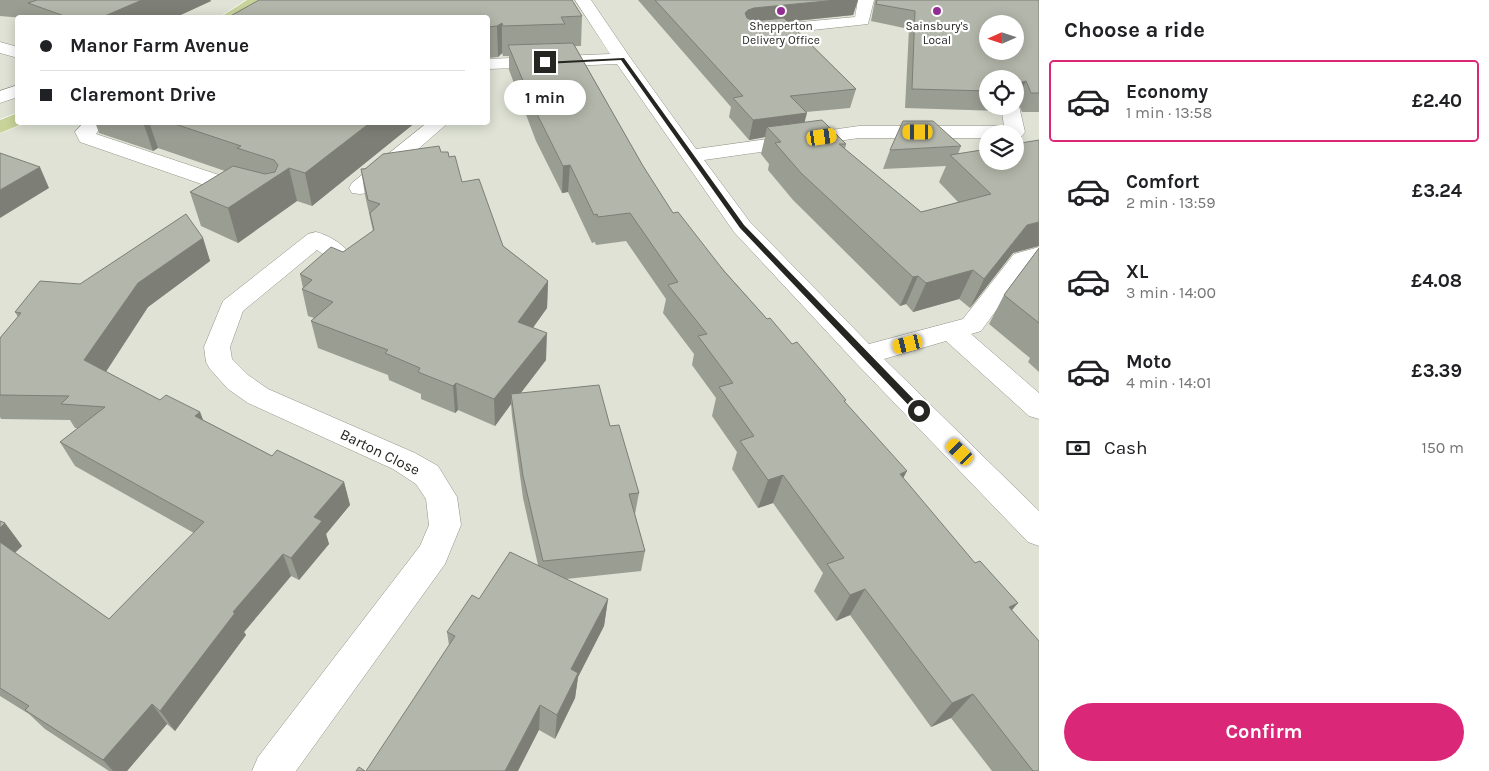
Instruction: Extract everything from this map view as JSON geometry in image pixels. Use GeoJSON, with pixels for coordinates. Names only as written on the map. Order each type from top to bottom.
{"type":"FeatureCollection","features":[{"type":"Feature","properties":{"kind":"main road"},"geometry":{"type":"LineString","coordinates":[[213,15],[229,0]]}},
{"type":"Feature","properties":{"kind":"main road"},"geometry":{"type":"LineString","coordinates":[[232,15],[258,0]]}},
{"type":"Feature","properties":{"kind":"main road"},"geometry":{"type":"LineString","coordinates":[[0,128],[15,120]]}},
{"type":"Feature","properties":{"kind":"street"},"geometry":{"type":"LineString","coordinates":[[583,0],[622,59],[693,155],[742,227],[864,355],[1035,523]]}},
{"type":"Feature","properties":{"kind":"street"},"geometry":{"type":"LineString","coordinates":[[751,32],[862,21],[866,0]]}},
{"type":"Feature","properties":{"kind":"street"},"geometry":{"type":"LineString","coordinates":[[0,47],[15,52]]}},
{"type":"Feature","properties":{"kind":"street"},"geometry":{"type":"LineString","coordinates":[[490,64],[622,59]]}},
{"type":"Feature","properties":{"kind":"street"},"geometry":{"type":"LineString","coordinates":[[0,97],[15,91]]}},
{"type":"Feature","properties":{"kind":"street"},"geometry":{"type":"LineString","coordinates":[[693,155],[859,132],[1015,132],[1012,115]]}},
{"type":"Feature","properties":{"kind":"street"},"geometry":{"type":"LineString","coordinates":[[92,125],[85,132],[87,138],[263,197]]}},
{"type":"Feature","properties":{"kind":"street"},"geometry":{"type":"LineString","coordinates":[[360,188],[436,125]]}},
{"type":"Feature","properties":{"kind":"street","name":"Barton Close"},"geometry":{"type":"LineString","coordinates":[[272,771],[433,554],[445,525],[441,498],[427,475],[404,461],[258,396],[238,382],[219,362],[218,347],[232,306],[316,239],[337,253]]}},
{"type":"Feature","properties":{"kind":"street"},"geometry":{"type":"LineString","coordinates":[[864,355],[972,324],[1022,259],[1039,254]]}},
{"type":"Feature","properties":{"kind":"street"},"geometry":{"type":"LineString","coordinates":[[951,331],[1039,409]]}},
{"type":"Feature","properties":{"kind":"building"},"geometry":{"type":"Polygon","coordinates":[[[37,0],[142,0],[107,15],[62,15],[28,3],[37,0]]]}},
{"type":"Feature","properties":{"kind":"building"},"geometry":{"type":"Polygon","coordinates":[[[259,0],[572,0],[582,16],[561,17],[565,24],[503,26],[502,23],[490,27],[490,15],[232,15],[259,0]]]}},
{"type":"Feature","properties":{"kind":"building"},"geometry":{"type":"Polygon","coordinates":[[[655,0],[837,0],[754,8],[745,13],[747,18],[754,21],[784,18],[856,89],[790,96],[807,113],[753,120],[733,98],[743,96],[655,0]]]}},
{"type":"Feature","properties":{"kind":"building"},"geometry":{"type":"Polygon","coordinates":[[[877,0],[1039,0],[1039,93],[1031,93],[1026,81],[1024,82],[1024,70],[979,70],[979,91],[912,89],[915,11],[876,4],[877,0]]]}},
{"type":"Feature","properties":{"kind":"building"},"geometry":{"type":"Polygon","coordinates":[[[573,43],[643,166],[673,213],[678,212],[724,271],[767,319],[770,318],[792,344],[797,342],[846,400],[844,401],[907,471],[900,474],[975,563],[980,561],[1018,603],[1009,607],[1039,641],[1039,771],[1033,771],[973,694],[952,703],[865,589],[850,595],[827,564],[844,558],[783,475],[768,480],[740,441],[754,436],[719,387],[733,383],[698,336],[707,334],[668,285],[678,282],[630,213],[598,217],[597,214],[594,215],[570,165],[563,166],[537,114],[508,45],[573,43]]]}},
{"type":"Feature","properties":{"kind":"building"},"geometry":{"type":"Polygon","coordinates":[[[822,120],[846,144],[839,144],[921,212],[991,194],[950,155],[979,150],[979,170],[1024,170],[1024,142],[1039,140],[1039,222],[1027,225],[984,279],[973,270],[926,283],[918,276],[913,277],[801,173],[775,143],[781,142],[767,127],[822,120]]]}},
{"type":"Feature","properties":{"kind":"building"},"geometry":{"type":"Polygon","coordinates":[[[903,121],[933,121],[961,146],[890,150],[903,121]]]}},
{"type":"Feature","properties":{"kind":"building"},"geometry":{"type":"Polygon","coordinates":[[[178,125],[367,125],[305,173],[289,168],[228,208],[190,192],[233,166],[265,174],[275,172],[278,165],[274,160],[237,148],[241,146],[178,125]]]}},
{"type":"Feature","properties":{"kind":"building"},"geometry":{"type":"Polygon","coordinates":[[[439,146],[441,152],[448,152],[449,157],[455,156],[462,182],[479,179],[503,246],[548,281],[518,322],[547,333],[494,399],[456,383],[453,386],[418,372],[420,368],[385,353],[388,350],[311,321],[333,302],[302,289],[312,280],[300,274],[331,247],[343,252],[374,230],[370,213],[380,204],[368,200],[361,169],[365,169],[383,154],[439,146]]]}},
{"type":"Feature","properties":{"kind":"building"},"geometry":{"type":"Polygon","coordinates":[[[0,153],[40,167],[0,190],[0,153]]]}},
{"type":"Feature","properties":{"kind":"building"},"geometry":{"type":"Polygon","coordinates":[[[186,214],[203,238],[138,283],[84,360],[160,400],[166,395],[200,412],[195,416],[272,456],[277,450],[344,482],[314,517],[322,521],[291,558],[283,554],[233,612],[235,613],[160,711],[152,704],[103,760],[25,710],[29,706],[0,688],[0,542],[109,619],[204,522],[60,442],[105,407],[61,404],[69,396],[0,395],[0,338],[21,313],[15,312],[40,281],[80,284],[186,214]]]}},
{"type":"Feature","properties":{"kind":"building"},"geometry":{"type":"Polygon","coordinates":[[[1039,248],[1039,323],[1004,295],[1039,248]]]}},
{"type":"Feature","properties":{"kind":"building"},"geometry":{"type":"Polygon","coordinates":[[[599,385],[610,426],[619,425],[639,493],[629,494],[645,551],[543,561],[523,476],[511,394],[599,385]]]}},
{"type":"Feature","properties":{"kind":"building"},"geometry":{"type":"Polygon","coordinates":[[[0,521],[5,523],[0,528],[0,521]]]}},
{"type":"Feature","properties":{"kind":"building"},"geometry":{"type":"Polygon","coordinates":[[[510,552],[608,599],[571,669],[578,673],[557,715],[540,705],[505,771],[366,771],[455,636],[447,632],[472,595],[479,599],[510,552]]]}},
{"type":"Feature","properties":{"kind":"building"},"geometry":{"type":"Polygon","coordinates":[[[359,767],[365,771],[356,771],[359,767]]]}},
{"type":"Feature","properties":{"kind":"place","name":"Shepperton Delivery Office"},"geometry":{"type":"Point","coordinates":[781,11]}},
{"type":"Feature","properties":{"kind":"place","name":"Sainsbury's Local"},"geometry":{"type":"Point","coordinates":[937,11]}},
{"type":"Feature","properties":{"kind":"route"},"geometry":{"type":"LineString","coordinates":[[545,62],[622,59],[693,155],[742,227],[919,411]]}}]}
